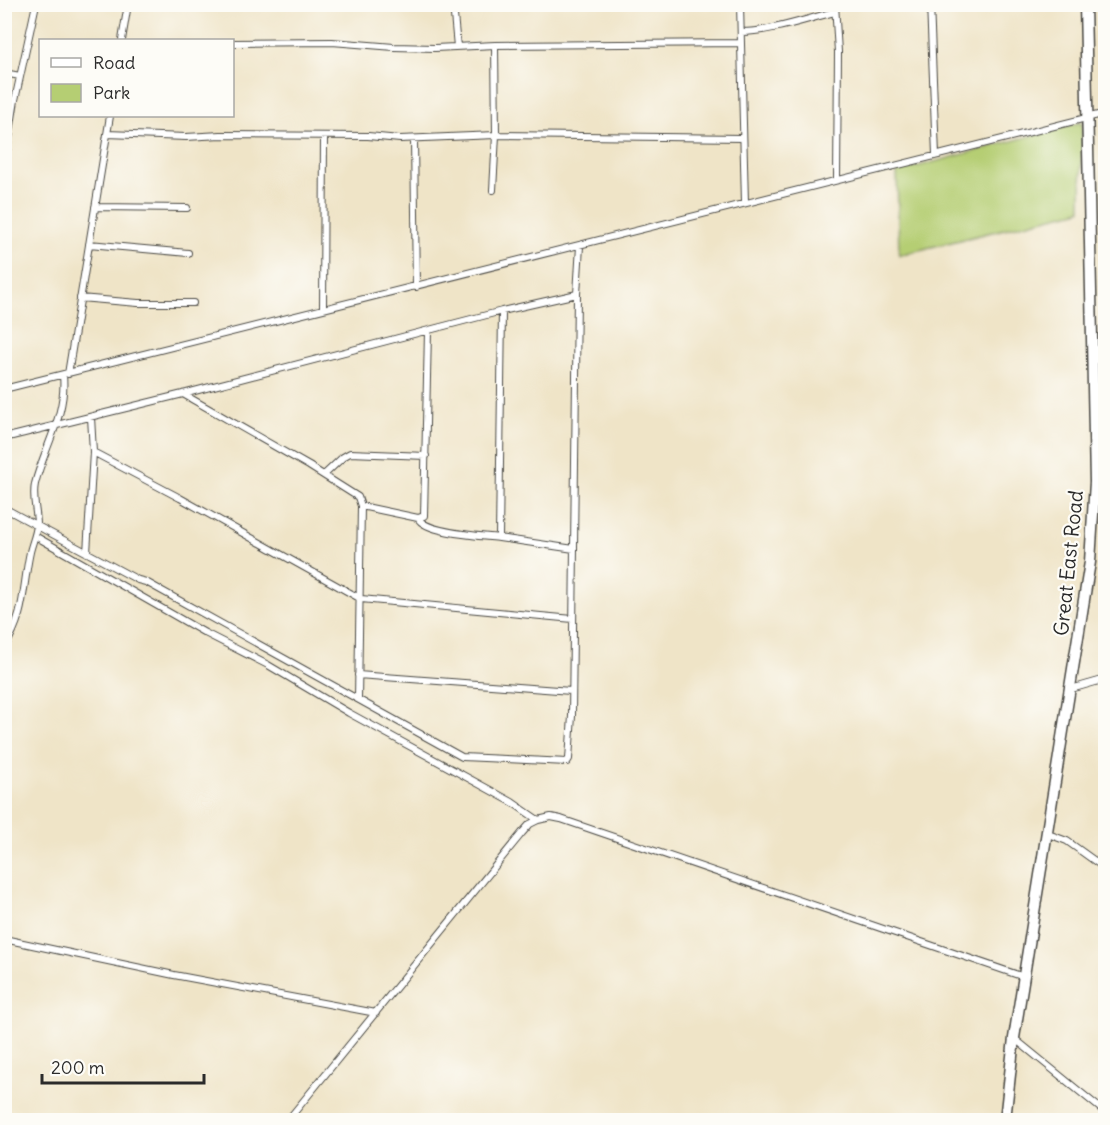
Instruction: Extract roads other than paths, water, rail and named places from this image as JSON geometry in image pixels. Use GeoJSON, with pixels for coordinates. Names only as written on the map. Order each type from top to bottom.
{"type":"FeatureCollection","features":[{"type":"Feature","properties":{"kind":"highway","name":"Great East Road"},"geometry":{"type":"LineString","coordinates":[[1005,1120],[1014,1038],[1090,562],[1095,507],[1086,4]]}},
{"type":"Feature","properties":{"kind":"street"},"geometry":{"type":"LineString","coordinates":[[4,168],[20,76],[36,4]]}},
{"type":"Feature","properties":{"kind":"street"},"geometry":{"type":"LineString","coordinates":[[122,39],[128,4]]}},
{"type":"Feature","properties":{"kind":"street"},"geometry":{"type":"LineString","coordinates":[[453,4],[457,47]]}},
{"type":"Feature","properties":{"kind":"street"},"geometry":{"type":"LineString","coordinates":[[741,4],[745,203]]}},
{"type":"Feature","properties":{"kind":"street"},"geometry":{"type":"LineString","coordinates":[[835,4],[838,52],[837,180]]}},
{"type":"Feature","properties":{"kind":"street"},"geometry":{"type":"LineString","coordinates":[[930,4],[936,155]]}},
{"type":"Feature","properties":{"kind":"street"},"geometry":{"type":"LineString","coordinates":[[741,32],[757,32],[835,12]]}},
{"type":"Feature","properties":{"kind":"street"},"geometry":{"type":"LineString","coordinates":[[234,43],[332,42],[394,47],[741,43]]}},
{"type":"Feature","properties":{"kind":"street"},"geometry":{"type":"LineString","coordinates":[[493,190],[496,135],[495,45]]}},
{"type":"Feature","properties":{"kind":"street"},"geometry":{"type":"LineString","coordinates":[[4,73],[20,76]]}},
{"type":"Feature","properties":{"kind":"street"},"geometry":{"type":"LineString","coordinates":[[4,388],[1106,113]]}},
{"type":"Feature","properties":{"kind":"street"},"geometry":{"type":"LineString","coordinates":[[4,648],[17,626],[26,585],[30,552],[37,524],[33,503],[35,484],[63,403],[110,117]]}},
{"type":"Feature","properties":{"kind":"street"},"geometry":{"type":"LineString","coordinates":[[107,134],[186,137],[221,135],[368,136],[414,139],[496,135],[743,138]]}},
{"type":"Feature","properties":{"kind":"street"},"geometry":{"type":"LineString","coordinates":[[323,309],[324,136]]}},
{"type":"Feature","properties":{"kind":"street"},"geometry":{"type":"LineString","coordinates":[[414,139],[416,287]]}},
{"type":"Feature","properties":{"kind":"street"},"geometry":{"type":"LineString","coordinates":[[95,207],[187,207]]}},
{"type":"Feature","properties":{"kind":"street"},"geometry":{"type":"LineString","coordinates":[[89,244],[188,253]]}},
{"type":"Feature","properties":{"kind":"street"},"geometry":{"type":"LineString","coordinates":[[4,508],[37,524],[87,554],[200,611],[456,754],[468,759],[567,762],[569,759],[573,619],[577,294],[580,246]]}},
{"type":"Feature","properties":{"kind":"street"},"geometry":{"type":"LineString","coordinates":[[4,438],[577,294]]}},
{"type":"Feature","properties":{"kind":"street"},"geometry":{"type":"LineString","coordinates":[[80,298],[138,303],[193,303]]}},
{"type":"Feature","properties":{"kind":"street"},"geometry":{"type":"LineString","coordinates":[[499,538],[502,311]]}},
{"type":"Feature","properties":{"kind":"street"},"geometry":{"type":"LineString","coordinates":[[361,506],[417,518],[424,516],[428,331]]}},
{"type":"Feature","properties":{"kind":"street"},"geometry":{"type":"LineString","coordinates":[[183,394],[358,496],[361,506],[358,699]]}},
{"type":"Feature","properties":{"kind":"street"},"geometry":{"type":"LineString","coordinates":[[87,554],[93,452],[91,417]]}},
{"type":"Feature","properties":{"kind":"street"},"geometry":{"type":"LineString","coordinates":[[93,452],[189,502],[364,600],[573,619]]}},
{"type":"Feature","properties":{"kind":"street"},"geometry":{"type":"LineString","coordinates":[[324,475],[350,453],[426,456]]}},
{"type":"Feature","properties":{"kind":"street"},"geometry":{"type":"LineString","coordinates":[[417,518],[425,525],[453,532],[574,549]]}},
{"type":"Feature","properties":{"kind":"street"},"geometry":{"type":"LineString","coordinates":[[35,536],[205,633],[268,665],[512,802],[538,820]]}},
{"type":"Feature","properties":{"kind":"street"},"geometry":{"type":"LineString","coordinates":[[358,675],[571,691]]}},
{"type":"Feature","properties":{"kind":"street"},"geometry":{"type":"LineString","coordinates":[[1071,689],[1106,679]]}},
{"type":"Feature","properties":{"kind":"street"},"geometry":{"type":"LineString","coordinates":[[401,724],[401,740]]}},
{"type":"Feature","properties":{"kind":"street"},"geometry":{"type":"LineString","coordinates":[[288,1120],[522,833],[530,824],[551,817],[1024,977]]}},
{"type":"Feature","properties":{"kind":"street"},"geometry":{"type":"LineString","coordinates":[[1048,834],[1067,841],[1106,869]]}},
{"type":"Feature","properties":{"kind":"street"},"geometry":{"type":"LineString","coordinates":[[4,939],[174,975],[376,1013]]}},
{"type":"Feature","properties":{"kind":"street"},"geometry":{"type":"LineString","coordinates":[[1014,1038],[1106,1113]]}}]}
